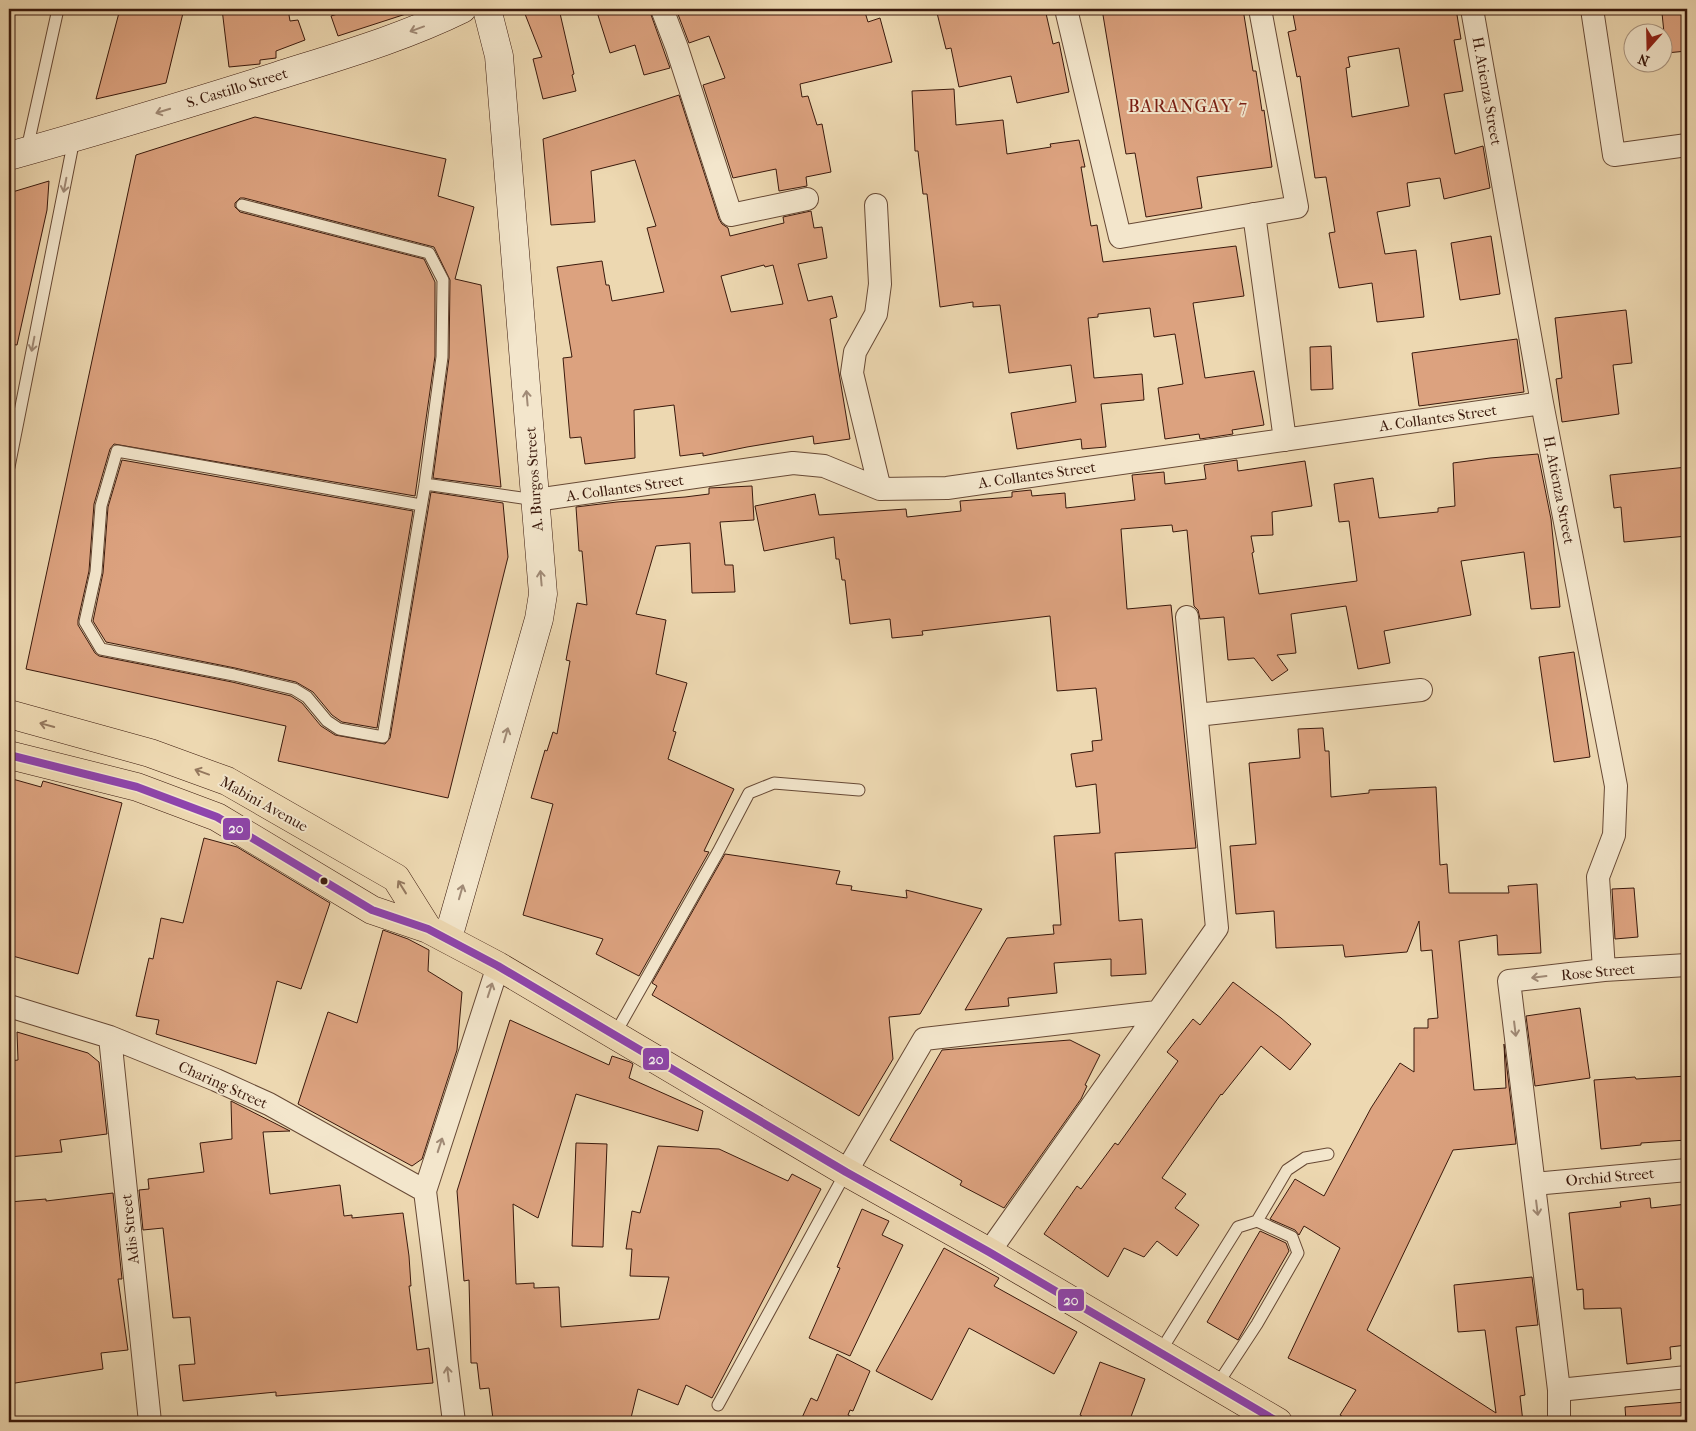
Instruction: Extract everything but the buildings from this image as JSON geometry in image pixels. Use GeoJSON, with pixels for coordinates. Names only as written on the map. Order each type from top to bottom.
{"type":"FeatureCollection","features":[{"type":"Feature","properties":{"kind":"main road","name":"Mabini Avenue"},"geometry":{"type":"LineString","coordinates":[[9,714],[150,753],[227,781],[396,878],[438,934]]}},
{"type":"Feature","properties":{"kind":"main road","name":"Mabini Avenue"},"geometry":{"type":"LineString","coordinates":[[9,755],[137,787],[217,817],[372,910],[438,934],[498,966],[846,1172],[989,1252],[1268,1416]]}},
{"type":"Feature","properties":{"kind":"street","name":"S. Castillo Street"},"geometry":{"type":"LineString","coordinates":[[18,154],[370,47],[462,9]]}},
{"type":"Feature","properties":{"kind":"street","name":"A. Burgos Street"},"geometry":{"type":"LineString","coordinates":[[438,934],[539,619],[543,594],[499,56],[487,9]]}},
{"type":"Feature","properties":{"kind":"street"},"geometry":{"type":"LineString","coordinates":[[662,9],[678,48],[731,215],[807,199]]}},
{"type":"Feature","properties":{"kind":"street"},"geometry":{"type":"LineString","coordinates":[[1066,9],[1120,238],[1297,207],[1260,9]]}},
{"type":"Feature","properties":{"kind":"street","name":"H. Atienza Street"},"geometry":{"type":"LineString","coordinates":[[1472,9],[1542,403],[1616,786],[1614,835],[1598,877],[1604,970]]}},
{"type":"Feature","properties":{"kind":"street"},"geometry":{"type":"LineString","coordinates":[[1592,9],[1614,155],[1687,145]]}},
{"type":"Feature","properties":{"kind":"street"},"geometry":{"type":"LineString","coordinates":[[876,206],[880,284],[876,314],[855,352],[852,373],[880,489]]}},
{"type":"Feature","properties":{"kind":"street"},"geometry":{"type":"LineString","coordinates":[[1254,214],[1286,440]]}},
{"type":"Feature","properties":{"kind":"street","name":"A. Collantes Street"},"geometry":{"type":"LineString","coordinates":[[536,500],[793,463],[824,466],[880,489],[947,488],[1542,403]]}},
{"type":"Feature","properties":{"kind":"street"},"geometry":{"type":"LineString","coordinates":[[989,1252],[1216,928],[1187,617]]}},
{"type":"Feature","properties":{"kind":"street"},"geometry":{"type":"LineString","coordinates":[[1197,715],[1421,690]]}},
{"type":"Feature","properties":{"kind":"street","name":"Rose Street"},"geometry":{"type":"LineString","coordinates":[[1534,1184],[1509,981],[1604,970],[1687,964]]}},
{"type":"Feature","properties":{"kind":"street"},"geometry":{"type":"LineString","coordinates":[[454,1422],[425,1191],[498,966]]}},
{"type":"Feature","properties":{"kind":"street","name":"Charing Street"},"geometry":{"type":"LineString","coordinates":[[9,1006],[110,1037],[216,1080],[269,1104],[425,1191]]}},
{"type":"Feature","properties":{"kind":"street"},"geometry":{"type":"LineString","coordinates":[[846,1172],[924,1039],[1157,1012]]}},
{"type":"Feature","properties":{"kind":"street","name":"Adis Street"},"geometry":{"type":"LineString","coordinates":[[110,1037],[150,1422]]}},
{"type":"Feature","properties":{"kind":"street","name":"Orchid Street"},"geometry":{"type":"LineString","coordinates":[[1534,1184],[1687,1170]]}},
{"type":"Feature","properties":{"kind":"street"},"geometry":{"type":"LineString","coordinates":[[1534,1184],[1559,1390],[1559,1422]]}},
{"type":"Feature","properties":{"kind":"street"},"geometry":{"type":"LineString","coordinates":[[1559,1390],[1687,1377]]}},
{"type":"Feature","properties":{"kind":"lane"},"geometry":{"type":"LineString","coordinates":[[18,154],[58,9]]}},
{"type":"Feature","properties":{"kind":"lane"},"geometry":{"type":"LineString","coordinates":[[9,467],[11,441],[75,137]]}},
{"type":"Feature","properties":{"kind":"lane"},"geometry":{"type":"LineString","coordinates":[[242,205],[429,253],[443,280],[442,347],[425,484],[382,737],[339,728],[328,721],[307,697],[294,689],[234,675],[101,650],[85,622],[96,572],[101,506],[116,451],[421,505]]}},
{"type":"Feature","properties":{"kind":"lane"},"geometry":{"type":"LineString","coordinates":[[425,484],[536,500]]}},
{"type":"Feature","properties":{"kind":"lane"},"geometry":{"type":"LineString","coordinates":[[615,1034],[718,852],[749,793],[774,784],[859,790]]}},
{"type":"Feature","properties":{"kind":"lane"},"geometry":{"type":"LineString","coordinates":[[1160,1352],[1238,1227],[1257,1221],[1287,1170],[1305,1158],[1328,1154]]}},
{"type":"Feature","properties":{"kind":"lane"},"geometry":{"type":"LineString","coordinates":[[718,1405],[846,1172]]}},
{"type":"Feature","properties":{"kind":"lane"},"geometry":{"type":"LineString","coordinates":[[1217,1385],[1257,1324],[1298,1253],[1292,1237],[1257,1221]]}},
{"type":"Feature","properties":{"kind":"transit line","name":"20"},"geometry":{"type":"LineString","coordinates":[[9,755],[137,787],[217,817],[372,910],[428,929],[498,966],[846,1172],[989,1252],[1278,1422]]}},
{"type":"Feature","properties":{"kind":"district","name":"BARANGAY 7"},"geometry":{"type":"Point","coordinates":[1188,106]}}]}
